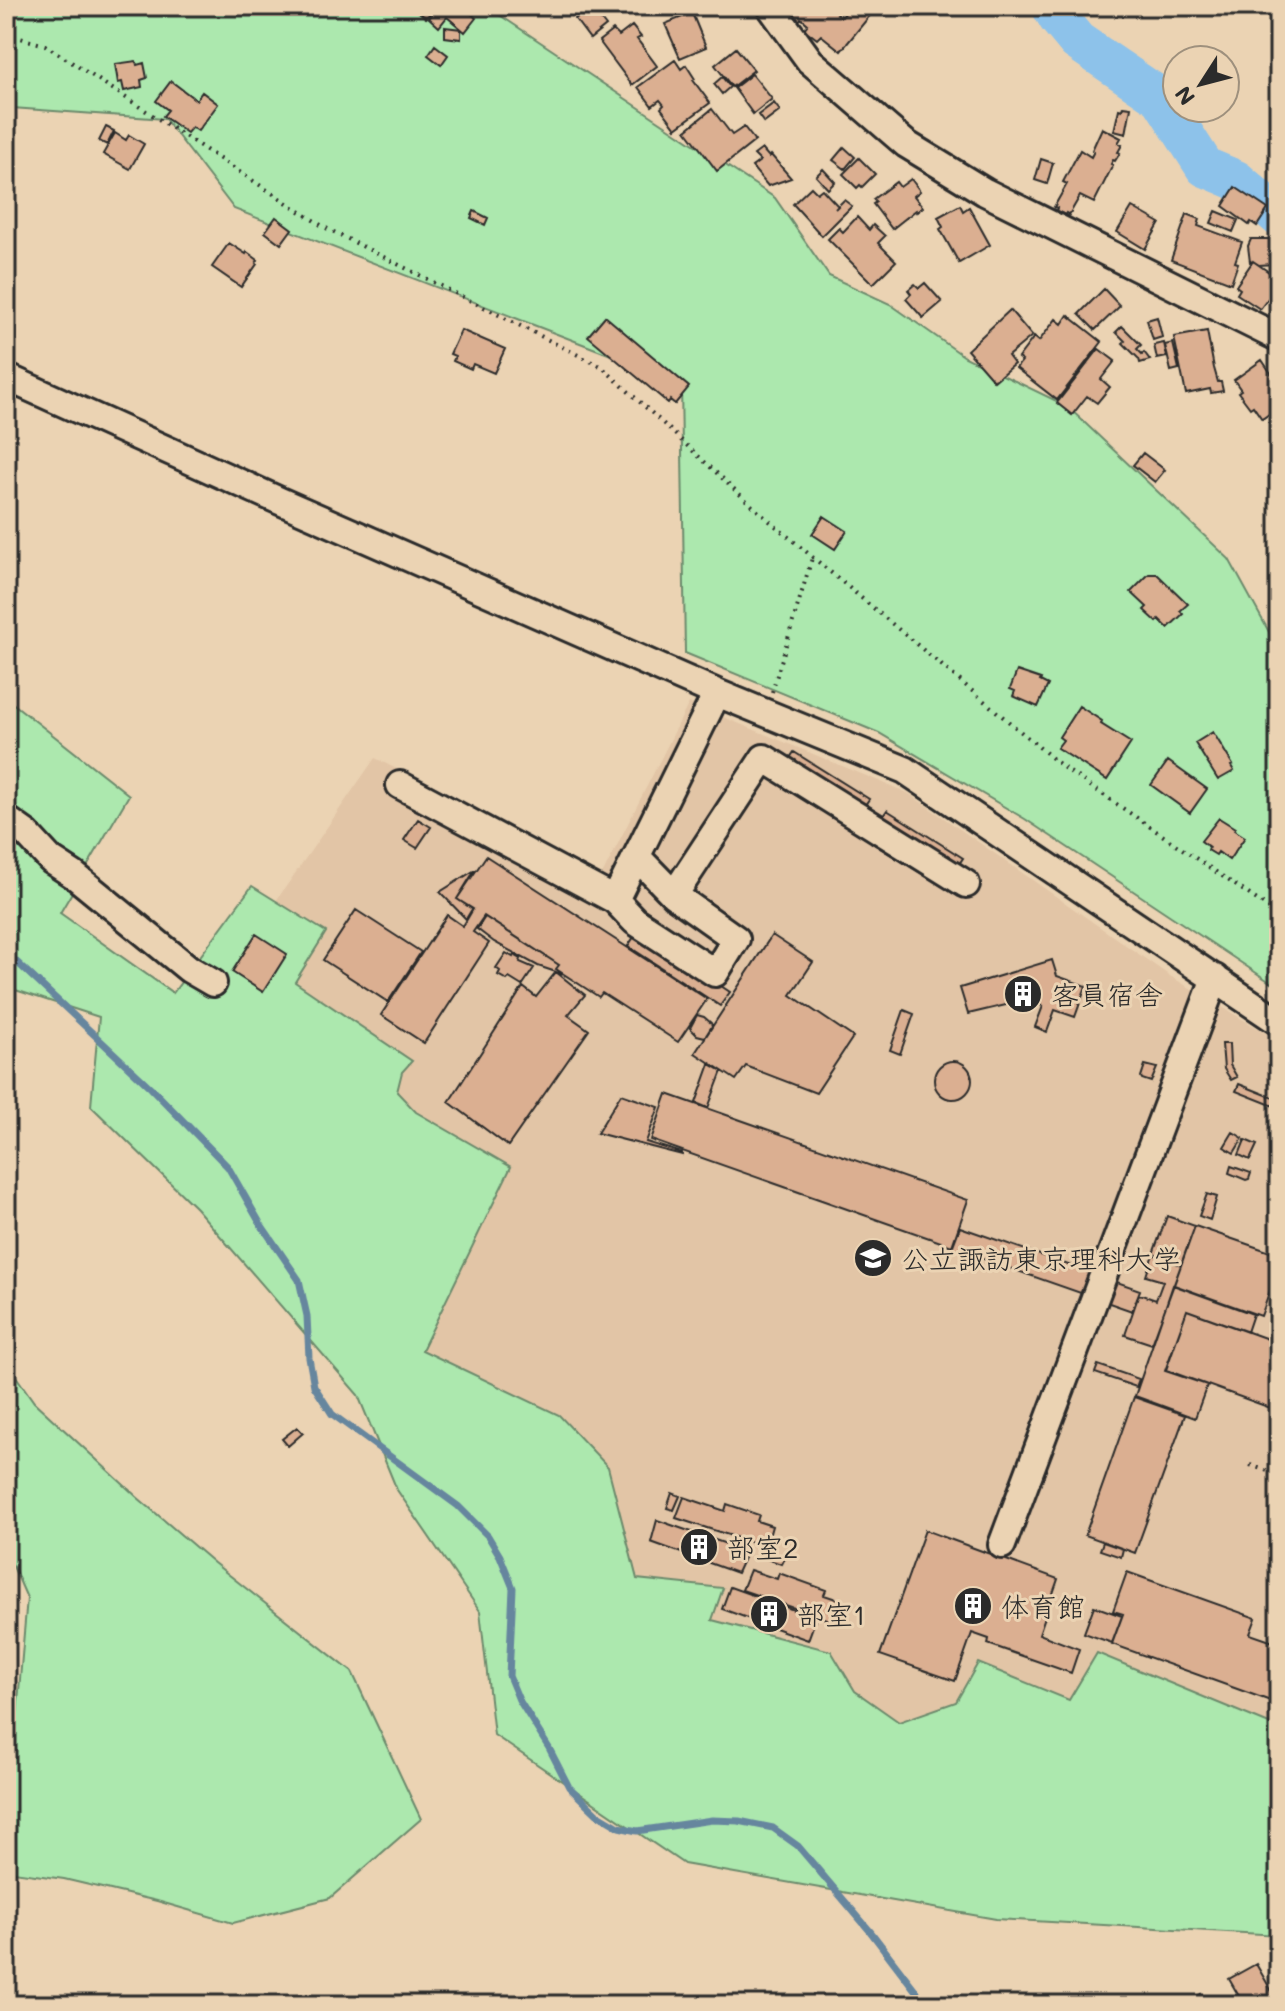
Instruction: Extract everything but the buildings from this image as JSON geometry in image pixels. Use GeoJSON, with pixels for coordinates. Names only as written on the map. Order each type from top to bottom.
{"type":"FeatureCollection","features":[{"type":"Feature","properties":{"kind":"street"},"geometry":{"type":"LineString","coordinates":[[770,6],[810,61],[906,144],[985,192],[1279,338]]}},
{"type":"Feature","properties":{"kind":"street"},"geometry":{"type":"LineString","coordinates":[[6,377],[717,693],[905,770],[1279,1022]]}},
{"type":"Feature","properties":{"kind":"street"},"geometry":{"type":"LineString","coordinates":[[615,900],[717,693]]}},
{"type":"Feature","properties":{"kind":"street"},"geometry":{"type":"LineString","coordinates":[[674,895],[764,758],[966,884]]}},
{"type":"Feature","properties":{"kind":"street"},"geometry":{"type":"LineString","coordinates":[[400,785],[615,900],[635,921],[715,973],[736,939],[674,895],[637,857]]}},
{"type":"Feature","properties":{"kind":"street"},"geometry":{"type":"LineString","coordinates":[[6,819],[27,834],[51,860],[74,875],[189,969],[213,983]]}},
{"type":"Feature","properties":{"kind":"street"},"geometry":{"type":"LineString","coordinates":[[1002,1545],[1215,978]]}},
{"type":"Feature","properties":{"kind":"path"},"geometry":{"type":"LineString","coordinates":[[6,34],[45,45],[324,227],[602,367],[760,513],[1064,768],[1279,915]]}},
{"type":"Feature","properties":{"kind":"path"},"geometry":{"type":"LineString","coordinates":[[766,713],[812,557]]}},
{"type":"Feature","properties":{"kind":"path"},"geometry":{"type":"LineString","coordinates":[[1250,1465],[1279,1475]]}},
{"type":"Feature","properties":{"kind":"shaded area","name":"公立諏訪東京理科大学"},"geometry":{"type":"Polygon","coordinates":[[[689,703],[908,793],[1170,976],[1279,1041],[1279,1728],[1097,1653],[1069,1700],[978,1663],[956,1702],[899,1722],[855,1691],[831,1651],[711,1620],[723,1588],[637,1579],[608,1467],[559,1415],[422,1350],[511,1167],[416,1112],[397,1092],[402,1072],[411,1061],[295,982],[276,901],[375,758],[602,875],[689,703]]]}},
{"type":"Feature","properties":{"kind":"green space"},"geometry":{"type":"Polygon","coordinates":[[[6,6],[486,6],[775,198],[829,276],[890,304],[965,357],[1067,406],[1229,559],[1279,650],[1279,988],[1025,819],[879,733],[685,653],[681,382],[234,209],[165,119],[12,108],[6,104],[6,6]]]}},
{"type":"Feature","properties":{"kind":"green space"},"geometry":{"type":"Polygon","coordinates":[[[6,698],[129,795],[60,913],[173,993],[252,886],[326,932],[295,982],[412,1061],[402,1072],[397,1092],[416,1112],[511,1167],[422,1350],[559,1415],[608,1467],[637,1579],[723,1588],[712,1620],[831,1651],[855,1691],[899,1722],[956,1702],[978,1663],[1069,1700],[1097,1653],[1279,1728],[1279,1935],[996,1919],[684,1864],[494,1735],[480,1611],[397,1490],[358,1395],[196,1208],[91,1106],[99,1017],[6,987],[6,698]]]}},
{"type":"Feature","properties":{"kind":"green space"},"geometry":{"type":"Polygon","coordinates":[[[6,1362],[34,1402],[137,1497],[214,1563],[352,1672],[421,1819],[330,1898],[233,1923],[64,1879],[6,1871],[6,1732],[17,1714],[27,1598],[6,1550],[6,1362]]]}},
{"type":"Feature","properties":{"kind":"waterway"},"geometry":{"type":"LineString","coordinates":[[1051,6],[1077,41],[1161,98],[1205,167],[1236,180],[1279,217]]}},
{"type":"Feature","properties":{"kind":"waterway"},"geometry":{"type":"LineString","coordinates":[[6,952],[151,1088],[228,1167],[260,1223],[299,1280],[307,1316],[314,1386],[332,1414],[458,1506],[488,1536],[513,1588],[509,1676],[519,1700],[569,1787],[597,1814],[619,1827],[637,1831],[712,1820],[739,1821],[773,1828],[798,1846],[870,1931],[925,2005]]}},
{"type":"Feature","properties":{"kind":"place","name":"客員宿舎"},"geometry":{"type":"Point","coordinates":[1023,994]}},
{"type":"Feature","properties":{"kind":"place","name":"公立諏訪東京理科大学"},"geometry":{"type":"Point","coordinates":[873,1258]}},
{"type":"Feature","properties":{"kind":"place","name":"部室2"},"geometry":{"type":"Point","coordinates":[699,1547]}},
{"type":"Feature","properties":{"kind":"place","name":"体育館"},"geometry":{"type":"Point","coordinates":[973,1606]}},
{"type":"Feature","properties":{"kind":"place","name":"部室1"},"geometry":{"type":"Point","coordinates":[769,1614]}}]}
